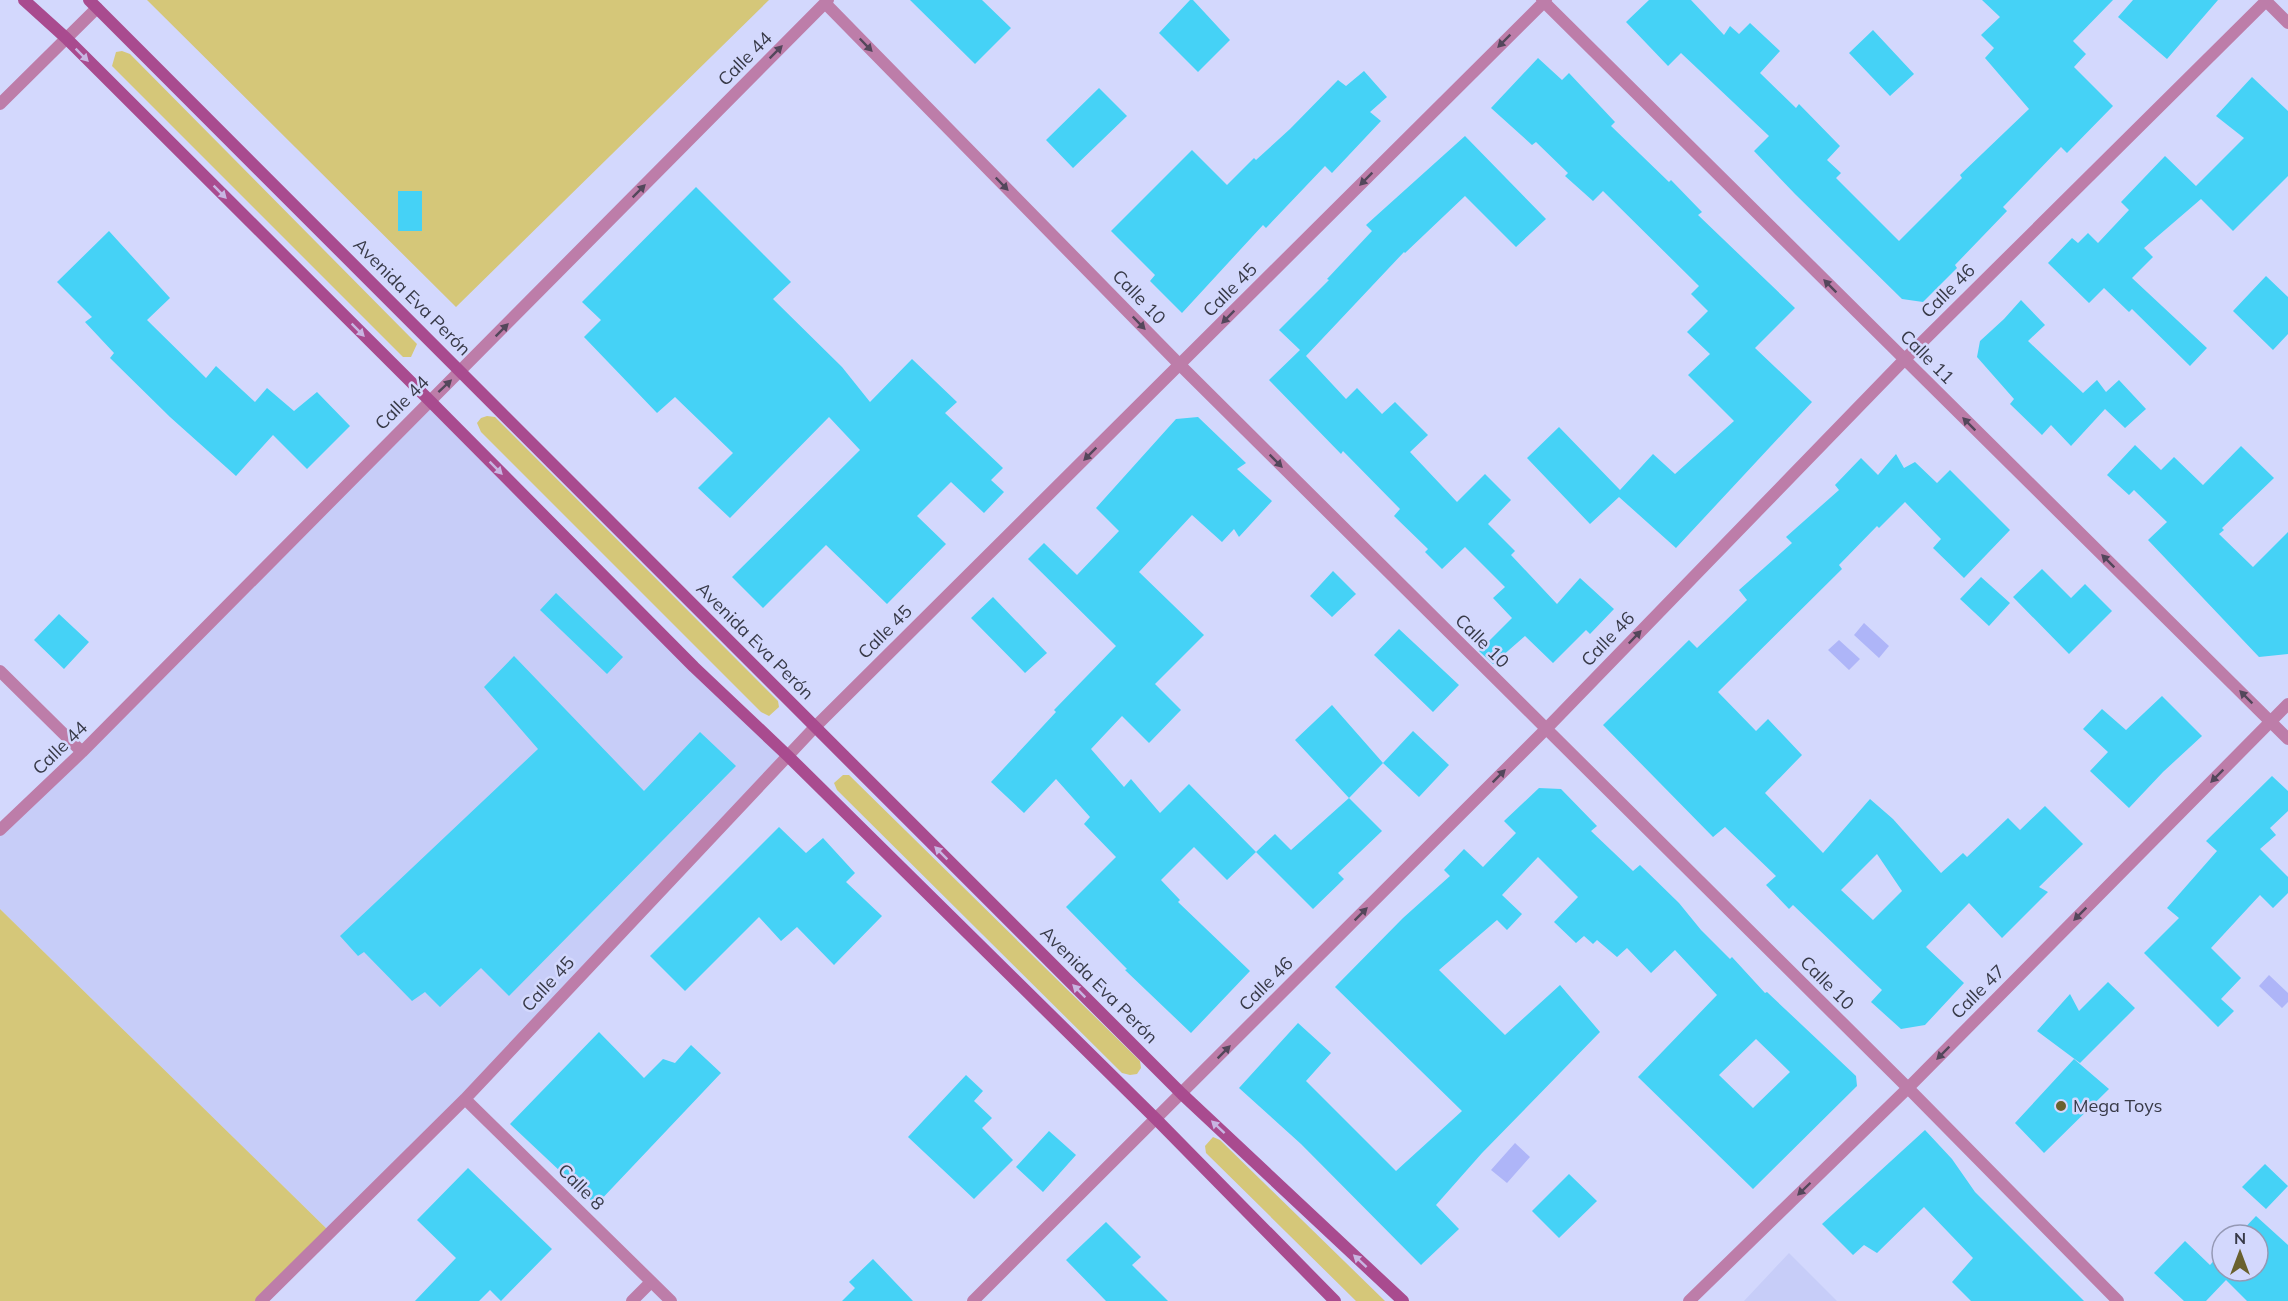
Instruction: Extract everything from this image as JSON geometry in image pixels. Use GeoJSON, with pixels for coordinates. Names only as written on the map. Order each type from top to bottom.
{"type":"FeatureCollection","features":[{"type":"Feature","properties":{"kind":"main road"},"geometry":{"type":"LineString","coordinates":[[24,0],[66,38],[430,400],[694,667],[788,756],[1156,1119],[1335,1301]]}},
{"type":"Feature","properties":{"kind":"main road","name":"Avenida Eva Perón"},"geometry":{"type":"LineString","coordinates":[[93,4],[1182,1094],[1402,1301]]}},
{"type":"Feature","properties":{"kind":"street"},"geometry":{"type":"LineString","coordinates":[[2266,0],[2288,22]]}},
{"type":"Feature","properties":{"kind":"street","name":"Calle 46"},"geometry":{"type":"LineString","coordinates":[[973,1301],[1545,730],[1904,360],[2266,0]]}},
{"type":"Feature","properties":{"kind":"street","name":"Calle 10"},"geometry":{"type":"LineString","coordinates":[[826,1],[1180,365],[1908,1088],[2118,1301]]}},
{"type":"Feature","properties":{"kind":"street","name":"Calle 44"},"geometry":{"type":"LineString","coordinates":[[0,830],[82,752],[430,400],[461,372],[826,1]]}},
{"type":"Feature","properties":{"kind":"street","name":"Calle 11"},"geometry":{"type":"LineString","coordinates":[[1544,1],[2288,739]]}},
{"type":"Feature","properties":{"kind":"street","name":"Calle 45"},"geometry":{"type":"LineString","coordinates":[[261,1301],[465,1099],[815,727],[1544,1]]}},
{"type":"Feature","properties":{"kind":"street"},"geometry":{"type":"LineString","coordinates":[[0,104],[66,38],[93,4]]}},
{"type":"Feature","properties":{"kind":"street"},"geometry":{"type":"LineString","coordinates":[[0,671],[82,752]]}},
{"type":"Feature","properties":{"kind":"street","name":"Calle 47"},"geometry":{"type":"LineString","coordinates":[[1689,1301],[1908,1088],[2288,704]]}},
{"type":"Feature","properties":{"kind":"street","name":"Calle 8"},"geometry":{"type":"LineString","coordinates":[[465,1099],[670,1301]]}},
{"type":"Feature","properties":{"kind":"street"},"geometry":{"type":"LineString","coordinates":[[632,1301],[651,1282]]}},
{"type":"Feature","properties":{"kind":"shaded area"},"geometry":{"type":"Polygon","coordinates":[[[147,0],[769,0],[456,307],[147,0]]]}},
{"type":"Feature","properties":{"kind":"shaded area"},"geometry":{"type":"Polygon","coordinates":[[[122,51],[130,54],[417,344],[411,357],[403,357],[112,66],[116,52],[122,51]]]}},
{"type":"Feature","properties":{"kind":"shaded area"},"geometry":{"type":"Polygon","coordinates":[[[430,401],[788,756],[330,1232],[0,909],[0,828],[430,401]]]}},
{"type":"Feature","properties":{"kind":"shaded area"},"geometry":{"type":"Polygon","coordinates":[[[495,417],[778,701],[779,707],[769,716],[761,712],[481,432],[477,423],[481,418],[495,417]]]}},
{"type":"Feature","properties":{"kind":"shaded area"},"geometry":{"type":"Polygon","coordinates":[[[1864,623],[1889,646],[1879,658],[1854,635],[1864,623]]]}},
{"type":"Feature","properties":{"kind":"shaded area"},"geometry":{"type":"Polygon","coordinates":[[[1839,640],[1860,659],[1849,670],[1828,650],[1839,640]]]}},
{"type":"Feature","properties":{"kind":"shaded area"},"geometry":{"type":"Polygon","coordinates":[[[843,775],[849,775],[1140,1061],[1141,1068],[1137,1074],[1122,1073],[837,790],[834,783],[843,775]]]}},
{"type":"Feature","properties":{"kind":"shaded area"},"geometry":{"type":"Polygon","coordinates":[[[0,909],[330,1232],[261,1301],[0,1301],[0,909]]]}},
{"type":"Feature","properties":{"kind":"shaded area"},"geometry":{"type":"Polygon","coordinates":[[[2269,975],[2288,993],[2288,1002],[2282,1008],[2259,986],[2269,975]]]}},
{"type":"Feature","properties":{"kind":"shaded area"},"geometry":{"type":"Polygon","coordinates":[[[1213,1137],[1220,1140],[1385,1301],[1356,1301],[1206,1153],[1205,1146],[1213,1137]]]}},
{"type":"Feature","properties":{"kind":"shaded area"},"geometry":{"type":"Polygon","coordinates":[[[1515,1143],[1530,1157],[1507,1183],[1491,1170],[1515,1143]]]}},
{"type":"Feature","properties":{"kind":"shaded area"},"geometry":{"type":"Polygon","coordinates":[[[1789,1253],[1837,1301],[1744,1301],[1789,1253]]]}},
{"type":"Feature","properties":{"kind":"building"},"geometry":{"type":"Polygon","coordinates":[[[910,0],[982,0],[1011,28],[975,64],[910,0]]]}},
{"type":"Feature","properties":{"kind":"building"},"geometry":{"type":"Polygon","coordinates":[[[1190,0],[1193,0],[1230,40],[1198,72],[1159,33],[1190,0]]]}},
{"type":"Feature","properties":{"kind":"building"},"geometry":{"type":"Polygon","coordinates":[[[1649,0],[1691,0],[1724,35],[1730,26],[1739,34],[1750,23],[1780,51],[1760,73],[1796,108],[1799,104],[1840,146],[1827,160],[1841,173],[1836,178],[1899,241],[1962,178],[1960,175],[2029,109],[1985,58],[1994,48],[1981,35],[2000,17],[1982,0],[2113,0],[2073,41],[2086,54],[2074,67],[2113,106],[2067,153],[2061,147],[2003,207],[2007,211],[1955,265],[1957,268],[1923,302],[1902,299],[1754,151],[1769,136],[1681,53],[1668,66],[1626,22],[1649,0]]]}},
{"type":"Feature","properties":{"kind":"building"},"geometry":{"type":"Polygon","coordinates":[[[2133,0],[2218,0],[2167,59],[2118,17],[2133,0]]]}},
{"type":"Feature","properties":{"kind":"building"},"geometry":{"type":"Polygon","coordinates":[[[1873,30],[1914,74],[1890,96],[1849,53],[1873,30]]]}},
{"type":"Feature","properties":{"kind":"building"},"geometry":{"type":"Polygon","coordinates":[[[1538,58],[1562,80],[1569,73],[1615,122],[1611,126],[1669,182],[1671,180],[1702,212],[1698,215],[1795,308],[1755,348],[1812,402],[1676,548],[1619,497],[1590,524],[1527,458],[1559,427],[1620,490],[1653,454],[1675,474],[1734,421],[1688,375],[1710,354],[1687,332],[1708,311],[1691,294],[1699,286],[1603,191],[1593,201],[1565,176],[1568,173],[1536,142],[1532,145],[1491,108],[1538,58]]]}},
{"type":"Feature","properties":{"kind":"building"},"geometry":{"type":"Polygon","coordinates":[[[1364,71],[1387,97],[1370,112],[1381,121],[1332,173],[1325,166],[1266,228],[1263,225],[1182,313],[1150,281],[1155,275],[1111,231],[1192,150],[1227,185],[1254,158],[1256,160],[1290,129],[1338,80],[1346,86],[1364,71]]]}},
{"type":"Feature","properties":{"kind":"building"},"geometry":{"type":"Polygon","coordinates":[[[2252,77],[2288,111],[2288,176],[2233,231],[2201,199],[2144,248],[2153,257],[2132,278],[2207,348],[2190,366],[2132,309],[2129,312],[2104,288],[2089,303],[2048,263],[2072,238],[2078,243],[2088,233],[2098,243],[2129,210],[2121,202],[2165,156],[2196,186],[2244,138],[2216,116],[2252,77]]]}},
{"type":"Feature","properties":{"kind":"building"},"geometry":{"type":"Polygon","coordinates":[[[1099,88],[1127,116],[1073,168],[1046,140],[1099,88]]]}},
{"type":"Feature","properties":{"kind":"building"},"geometry":{"type":"Polygon","coordinates":[[[1465,136],[1546,219],[1516,247],[1465,196],[1404,252],[1306,356],[1346,399],[1357,388],[1382,414],[1395,402],[1428,435],[1410,452],[1457,502],[1485,474],[1511,500],[1488,524],[1515,551],[1511,555],[1557,604],[1580,578],[1614,609],[1590,634],[1586,630],[1553,663],[1525,636],[1493,664],[1479,651],[1512,618],[1493,598],[1505,587],[1465,547],[1442,569],[1425,552],[1428,549],[1394,516],[1400,509],[1343,451],[1341,454],[1269,380],[1300,350],[1279,330],[1329,280],[1327,279],[1372,231],[1366,225],[1465,136]]]}},
{"type":"Feature","properties":{"kind":"building"},"geometry":{"type":"Polygon","coordinates":[[[696,187],[791,282],[773,299],[842,367],[870,402],[912,359],[957,402],[945,413],[1003,468],[991,480],[1004,492],[984,513],[951,482],[917,516],[946,544],[887,604],[826,545],[763,608],[732,577],[860,450],[829,417],[730,518],[698,488],[733,453],[675,397],[657,413],[584,337],[601,320],[582,302],[696,187]]]}},
{"type":"Feature","properties":{"kind":"building"},"geometry":{"type":"Polygon","coordinates":[[[398,191],[422,191],[422,231],[398,231],[398,191]]]}},
{"type":"Feature","properties":{"kind":"building"},"geometry":{"type":"Polygon","coordinates":[[[109,231],[170,298],[147,320],[206,378],[216,366],[255,402],[267,388],[294,411],[317,392],[350,426],[307,469],[273,435],[236,476],[170,417],[110,358],[114,353],[85,322],[92,317],[57,282],[109,231]]]}},
{"type":"Feature","properties":{"kind":"building"},"geometry":{"type":"Polygon","coordinates":[[[2266,276],[2288,297],[2288,334],[2273,350],[2233,311],[2266,276]]]}},
{"type":"Feature","properties":{"kind":"building"},"geometry":{"type":"Polygon","coordinates":[[[2021,300],[2045,325],[2028,341],[2083,393],[2097,380],[2106,392],[2119,380],[2146,409],[2125,428],[2105,409],[2071,446],[2051,425],[2042,435],[2010,404],[2014,399],[1977,357],[1980,341],[2021,300]]]}},
{"type":"Feature","properties":{"kind":"building"},"geometry":{"type":"Polygon","coordinates":[[[1198,417],[1246,463],[1237,469],[1272,501],[1239,537],[1234,529],[1222,542],[1192,515],[1139,572],[1204,635],[1155,684],[1181,710],[1149,743],[1122,716],[1091,749],[1124,787],[1131,779],[1160,813],[1189,784],[1256,852],[1227,880],[1194,847],[1161,880],[1180,900],[1178,902],[1250,971],[1191,1033],[1125,970],[1127,969],[1066,907],[1116,857],[1084,824],[1090,817],[1056,779],[1024,813],[991,782],[1056,712],[1054,710],[1116,646],[1028,559],[1044,543],[1077,575],[1119,531],[1096,508],[1176,419],[1198,417]]]}},
{"type":"Feature","properties":{"kind":"building"},"geometry":{"type":"Polygon","coordinates":[[[2135,445],[2161,470],[2174,457],[2203,485],[2241,446],[2274,478],[2222,528],[2224,530],[2219,534],[2253,567],[2288,532],[2288,654],[2259,657],[2148,540],[2167,522],[2134,490],[2129,495],[2107,475],[2135,445]]]}},
{"type":"Feature","properties":{"kind":"building"},"geometry":{"type":"Polygon","coordinates":[[[1896,454],[1904,468],[1915,462],[1937,483],[1950,470],[2010,530],[1964,578],[1933,548],[1941,539],[1905,502],[1879,528],[1877,526],[1839,565],[1842,569],[1718,692],[1756,731],[1768,719],[1802,755],[1765,793],[1823,853],[1870,799],[1893,819],[1941,873],[1963,853],[1967,857],[2008,818],[2020,830],[2045,806],[2083,844],[2039,887],[2048,892],[2002,938],[1969,903],[1926,947],[1964,983],[1925,1025],[1901,1029],[1871,1002],[1882,990],[1793,905],[1789,909],[1766,885],[1776,876],[1725,827],[1713,837],[1603,725],[1689,640],[1697,648],[1747,600],[1739,590],[1792,543],[1786,537],[1839,490],[1835,485],[1861,458],[1878,475],[1896,454]],[[1877,854],[1841,890],[1873,920],[1902,891],[1877,854]]]}},
{"type":"Feature","properties":{"kind":"building"},"geometry":{"type":"Polygon","coordinates":[[[2042,569],[2071,598],[2085,584],[2112,611],[2069,654],[2013,597],[2042,569]]]}},
{"type":"Feature","properties":{"kind":"building"},"geometry":{"type":"Polygon","coordinates":[[[1333,571],[1356,594],[1332,617],[1310,596],[1333,571]]]}},
{"type":"Feature","properties":{"kind":"building"},"geometry":{"type":"Polygon","coordinates":[[[1981,577],[2010,603],[1989,626],[1960,599],[1981,577]]]}},
{"type":"Feature","properties":{"kind":"building"},"geometry":{"type":"Polygon","coordinates":[[[556,593],[623,657],[607,674],[540,610],[556,593]]]}},
{"type":"Feature","properties":{"kind":"building"},"geometry":{"type":"Polygon","coordinates":[[[993,597],[1047,653],[1025,673],[971,618],[993,597]]]}},
{"type":"Feature","properties":{"kind":"building"},"geometry":{"type":"Polygon","coordinates":[[[59,614],[89,642],[64,669],[34,640],[59,614]]]}},
{"type":"Feature","properties":{"kind":"building"},"geometry":{"type":"Polygon","coordinates":[[[1399,629],[1459,685],[1433,712],[1374,655],[1399,629]]]}},
{"type":"Feature","properties":{"kind":"building"},"geometry":{"type":"Polygon","coordinates":[[[514,656],[644,791],[700,732],[736,766],[509,996],[481,968],[440,1007],[425,992],[412,1001],[364,952],[358,956],[340,936],[538,749],[484,687],[514,656]]]}},
{"type":"Feature","properties":{"kind":"building"},"geometry":{"type":"Polygon","coordinates":[[[2162,696],[2202,736],[2129,808],[2090,771],[2108,752],[2083,729],[2102,709],[2126,730],[2162,696]]]}},
{"type":"Feature","properties":{"kind":"building"},"geometry":{"type":"Polygon","coordinates":[[[1332,705],[1383,763],[1349,798],[1295,740],[1332,705]]]}},
{"type":"Feature","properties":{"kind":"building"},"geometry":{"type":"Polygon","coordinates":[[[1413,731],[1449,765],[1419,797],[1383,763],[1413,731]]]}},
{"type":"Feature","properties":{"kind":"building"},"geometry":{"type":"Polygon","coordinates":[[[2272,776],[2288,791],[2288,811],[2270,828],[2276,835],[2260,849],[2288,877],[2288,893],[2273,908],[2260,895],[2211,948],[2241,978],[2221,999],[2234,1011],[2218,1027],[2144,953],[2179,918],[2167,908],[2217,851],[2206,841],[2272,776]]]}},
{"type":"Feature","properties":{"kind":"building"},"geometry":{"type":"Polygon","coordinates":[[[1539,788],[1561,789],[1597,826],[1591,831],[1633,871],[1640,865],[1679,903],[1701,930],[1730,959],[1732,957],[1765,993],[1767,992],[1856,1076],[1857,1086],[1753,1189],[1638,1077],[1717,995],[1675,950],[1651,973],[1627,948],[1617,957],[1597,940],[1593,944],[1584,936],[1576,943],[1554,922],[1578,897],[1538,857],[1502,895],[1522,914],[1507,930],[1497,920],[1439,970],[1505,1035],[1560,985],[1600,1032],[1482,1153],[1436,1205],[1459,1229],[1421,1265],[1301,1144],[1239,1088],[1298,1023],[1331,1053],[1306,1081],[1396,1171],[1462,1111],[1335,987],[1403,918],[1450,876],[1444,870],[1464,849],[1483,867],[1516,833],[1504,821],[1539,788]],[[1756,1039],[1719,1075],[1753,1108],[1790,1072],[1756,1039]]]}},
{"type":"Feature","properties":{"kind":"building"},"geometry":{"type":"Polygon","coordinates":[[[1349,798],[1382,831],[1338,873],[1344,879],[1313,909],[1256,852],[1275,834],[1291,850],[1349,798]]]}},
{"type":"Feature","properties":{"kind":"building"},"geometry":{"type":"Polygon","coordinates":[[[779,827],[806,853],[823,838],[855,873],[846,882],[882,916],[834,965],[797,927],[781,941],[759,917],[685,991],[650,956],[779,827]]]}},
{"type":"Feature","properties":{"kind":"building"},"geometry":{"type":"Polygon","coordinates":[[[2108,982],[2135,1008],[2080,1063],[2037,1031],[2070,994],[2079,1011],[2108,982]]]}},
{"type":"Feature","properties":{"kind":"building"},"geometry":{"type":"Polygon","coordinates":[[[599,1032],[644,1078],[663,1059],[675,1063],[691,1045],[721,1073],[596,1205],[510,1124],[599,1032]]]}},
{"type":"Feature","properties":{"kind":"building","name":"Mega Toys"},"geometry":{"type":"Polygon","coordinates":[[[2074,1059],[2109,1089],[2044,1153],[2015,1123],[2074,1059]]]}},
{"type":"Feature","properties":{"kind":"building"},"geometry":{"type":"Polygon","coordinates":[[[966,1075],[983,1091],[974,1101],[992,1118],[982,1128],[1013,1160],[974,1199],[908,1137],[966,1075]]]}},
{"type":"Feature","properties":{"kind":"building"},"geometry":{"type":"Polygon","coordinates":[[[1925,1130],[1952,1159],[1975,1192],[2084,1301],[1971,1301],[1952,1282],[1973,1258],[1924,1207],[1877,1253],[1864,1245],[1853,1255],[1822,1224],[1925,1130]]]}},
{"type":"Feature","properties":{"kind":"building"},"geometry":{"type":"Polygon","coordinates":[[[1049,1131],[1076,1155],[1043,1192],[1016,1167],[1049,1131]]]}},
{"type":"Feature","properties":{"kind":"building"},"geometry":{"type":"Polygon","coordinates":[[[2265,1164],[2288,1186],[2266,1209],[2242,1187],[2265,1164]]]}},
{"type":"Feature","properties":{"kind":"building"},"geometry":{"type":"Polygon","coordinates":[[[468,1168],[552,1249],[501,1301],[490,1290],[479,1301],[415,1301],[456,1258],[417,1220],[468,1168]]]}},
{"type":"Feature","properties":{"kind":"building"},"geometry":{"type":"Polygon","coordinates":[[[1569,1174],[1597,1201],[1559,1238],[1532,1211],[1569,1174]]]}},
{"type":"Feature","properties":{"kind":"building"},"geometry":{"type":"Polygon","coordinates":[[[2256,1216],[2264,1223],[2249,1223],[2256,1216]]]}},
{"type":"Feature","properties":{"kind":"building"},"geometry":{"type":"Polygon","coordinates":[[[1106,1222],[1141,1257],[1132,1265],[1168,1301],[1106,1301],[1066,1260],[1106,1222]]]}},
{"type":"Feature","properties":{"kind":"building"},"geometry":{"type":"Polygon","coordinates":[[[2270,1229],[2288,1245],[2288,1301],[2247,1301],[2229,1283],[2270,1283],[2270,1229]]]}},
{"type":"Feature","properties":{"kind":"building"},"geometry":{"type":"Polygon","coordinates":[[[2185,1241],[2210,1265],[2210,1283],[2223,1283],[2206,1301],[2184,1301],[2154,1273],[2185,1241]]]}},
{"type":"Feature","properties":{"kind":"building"},"geometry":{"type":"Polygon","coordinates":[[[873,1259],[913,1301],[842,1301],[855,1288],[849,1282],[873,1259]]]}},
{"type":"Feature","properties":{"kind":"place","name":"Mega Toys"},"geometry":{"type":"Point","coordinates":[2061,1106]}}]}
